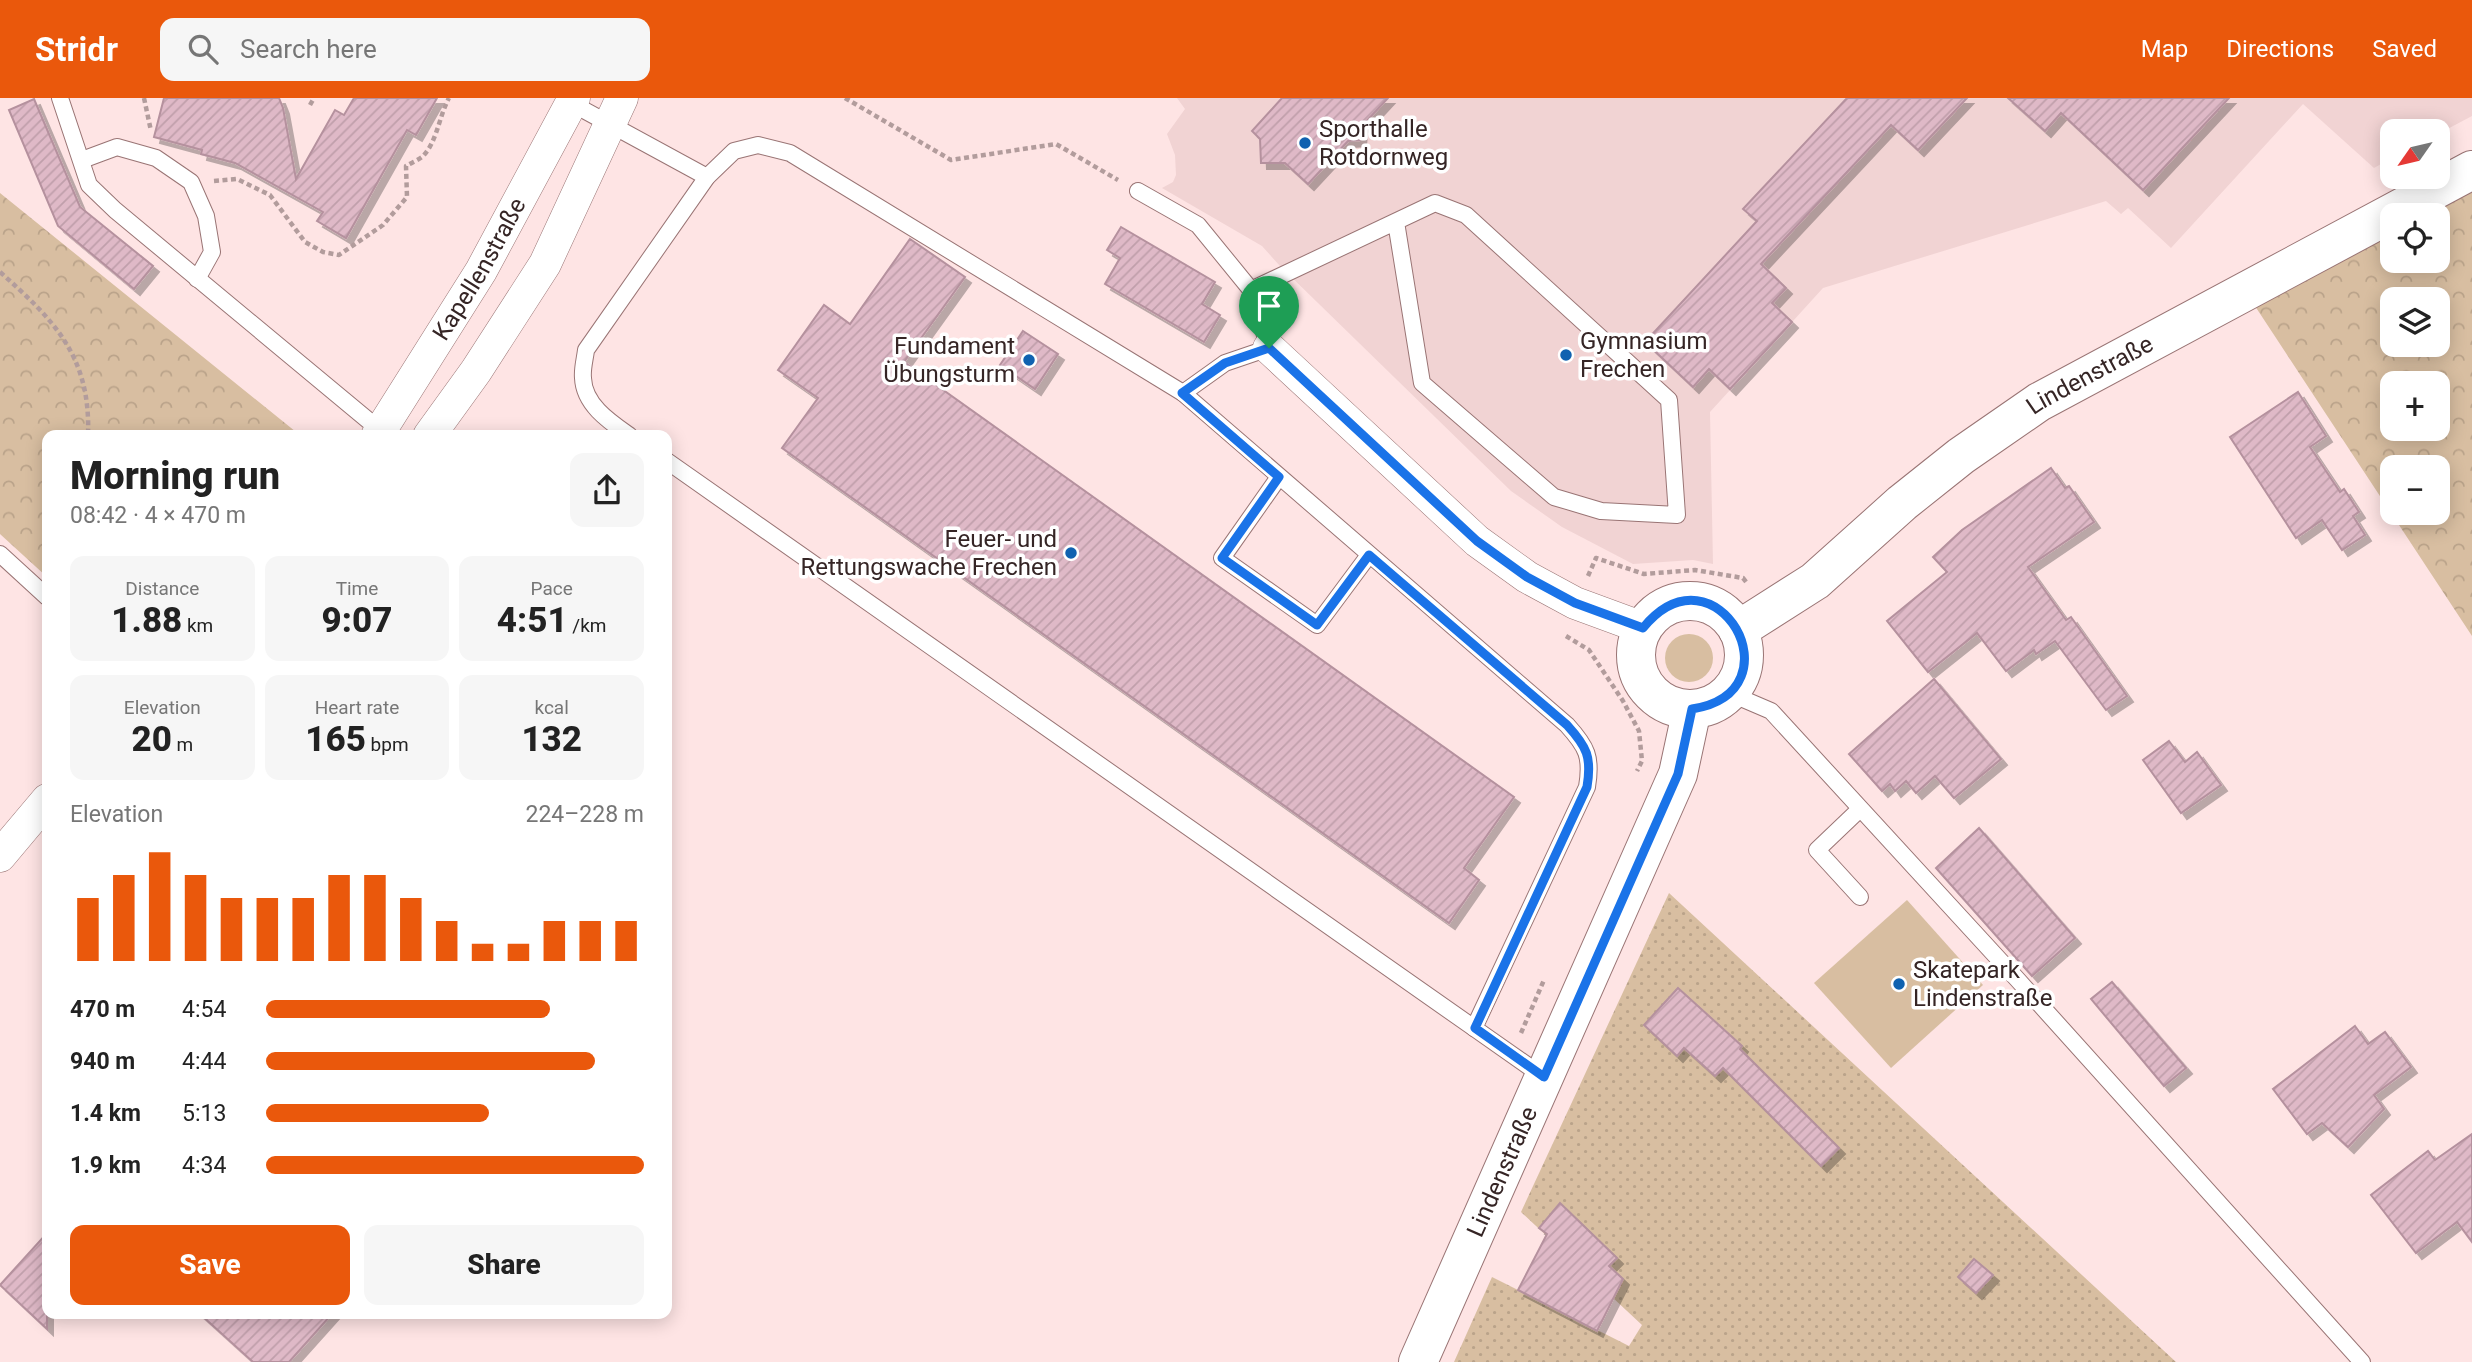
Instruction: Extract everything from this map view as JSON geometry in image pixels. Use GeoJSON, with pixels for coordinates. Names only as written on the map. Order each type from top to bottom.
{"type":"FeatureCollection","features":[{"type":"Feature","properties":{"kind":"street","name":"Kapellenstraße"},"geometry":{"type":"LineString","coordinates":[[381,430],[481,271],[573,101]]}},
{"type":"Feature","properties":{"kind":"street","name":"Kapellenstraße"},"geometry":{"type":"LineString","coordinates":[[433,430],[476,371],[545,264],[616,111]]}},
{"type":"Feature","properties":{"kind":"street","name":"Lindenstraße"},"geometry":{"type":"LineString","coordinates":[[1738,630],[1815,581],[1902,503],[1961,456],[2039,402],[2472,170]]}},
{"type":"Feature","properties":{"kind":"street"},"geometry":{"type":"LineString","coordinates":[[1269,348],[1477,541],[1527,577],[1575,603],[1643,628]]}},
{"type":"Feature","properties":{"kind":"street"},"geometry":{"type":"LineString","coordinates":[[1692,601],[1719,609],[1738,630],[1745,656],[1743,670],[1729,693],[1706,707],[1680,708],[1657,698],[1641,678],[1637,653],[1643,628],[1664,608],[1692,601]]}},
{"type":"Feature","properties":{"kind":"street","name":"Lindenstraße"},"geometry":{"type":"LineString","coordinates":[[1418,1362],[1678,774],[1692,709]]}},
{"type":"Feature","properties":{"kind":"street"},"geometry":{"type":"LineString","coordinates":[[2,850],[42,806]]}},
{"type":"Feature","properties":{"kind":"lane"},"geometry":{"type":"LineString","coordinates":[[60,98],[89,185],[115,211],[375,430]]}},
{"type":"Feature","properties":{"kind":"lane"},"geometry":{"type":"LineString","coordinates":[[573,101],[616,111],[707,177]]}},
{"type":"Feature","properties":{"kind":"lane"},"geometry":{"type":"LineString","coordinates":[[622,430],[590,402],[582,379],[586,350],[707,177],[734,151],[758,145],[790,153],[1182,393],[1567,725],[1583,743],[1591,766],[1587,787],[1475,1028]]}},
{"type":"Feature","properties":{"kind":"lane"},"geometry":{"type":"LineString","coordinates":[[82,160],[117,147],[156,158],[191,182],[206,216],[212,252],[197,279]]}},
{"type":"Feature","properties":{"kind":"lane"},"geometry":{"type":"LineString","coordinates":[[1138,191],[1198,225],[1251,290],[1269,348],[1225,363],[1182,393]]}},
{"type":"Feature","properties":{"kind":"lane"},"geometry":{"type":"LineString","coordinates":[[1251,290],[1435,203],[1465,215],[1669,400],[1676,515],[1601,511],[1554,497],[1422,383],[1396,222]]}},
{"type":"Feature","properties":{"kind":"lane"},"geometry":{"type":"LineString","coordinates":[[672,465],[1544,1077]]}},
{"type":"Feature","properties":{"kind":"lane"},"geometry":{"type":"LineString","coordinates":[[1279,477],[1222,558],[1317,625],[1369,555]]}},
{"type":"Feature","properties":{"kind":"lane"},"geometry":{"type":"LineString","coordinates":[[0,555],[42,593]]}},
{"type":"Feature","properties":{"kind":"lane"},"geometry":{"type":"LineString","coordinates":[[1729,693],[1771,712],[2017,979],[2362,1362]]}},
{"type":"Feature","properties":{"kind":"lane"},"geometry":{"type":"LineString","coordinates":[[1860,809],[1816,850],[1860,897]]}},
{"type":"Feature","properties":{"kind":"path"},"geometry":{"type":"LineString","coordinates":[[144,98],[156,158]]}},
{"type":"Feature","properties":{"kind":"path"},"geometry":{"type":"LineString","coordinates":[[310,105],[314,98]]}},
{"type":"Feature","properties":{"kind":"path"},"geometry":{"type":"LineString","coordinates":[[191,182],[237,179],[270,195],[305,242],[323,252],[339,255],[383,225],[407,197],[406,166],[423,156],[449,98]]}},
{"type":"Feature","properties":{"kind":"path"},"geometry":{"type":"LineString","coordinates":[[845,98],[951,160],[1056,144],[1138,191]]}},
{"type":"Feature","properties":{"kind":"path"},"geometry":{"type":"LineString","coordinates":[[0,272],[43,312],[65,340],[84,381],[89,413],[88,430]]}},
{"type":"Feature","properties":{"kind":"shaded area","name":"Gymnasium Frechen"},"geometry":{"type":"Polygon","coordinates":[[[1177,98],[2472,98],[2472,116],[2450,128],[2450,119],[2380,119],[2380,165],[2374,168],[2303,104],[2171,248],[2128,208],[2121,214],[2106,201],[1823,288],[1710,412],[1713,564],[1693,560],[1633,564],[1562,527],[1511,491],[1262,246],[1162,188],[1173,182],[1176,175],[1175,155],[1167,134],[1185,109],[1177,98]]]}},
{"type":"Feature","properties":{"kind":"green space"},"geometry":{"type":"Polygon","coordinates":[[[2472,187],[2472,636],[2399,525],[2450,525],[2450,455],[2380,455],[2380,496],[2253,303],[2380,235],[2380,273],[2450,273],[2450,203],[2441,203],[2472,187]]]}},
{"type":"Feature","properties":{"kind":"green space"},"geometry":{"type":"Polygon","coordinates":[[[0,193],[294,430],[42,430],[42,572],[0,534],[0,193]]]}},
{"type":"Feature","properties":{"kind":"green space"},"geometry":{"type":"Polygon","coordinates":[[[1689,634],[1706,641],[1713,658],[1706,675],[1689,682],[1672,675],[1665,658],[1672,641],[1689,634]]]}},
{"type":"Feature","properties":{"kind":"green space"},"geometry":{"type":"Polygon","coordinates":[[[1669,893],[2176,1362],[1454,1362],[1492,1277],[1629,1346],[1642,1325],[1521,1212],[1669,893]]]}},
{"type":"Feature","properties":{"kind":"green space","name":"Skatepark Lindenstraße"},"geometry":{"type":"Polygon","coordinates":[[[1907,900],[1983,985],[1891,1068],[1814,983],[1907,900]]]}},
{"type":"Feature","properties":{"kind":"building"},"geometry":{"type":"Polygon","coordinates":[[[164,98],[279,98],[296,179],[335,110],[344,115],[354,98],[437,98],[416,135],[407,130],[346,238],[317,221],[323,212],[235,163],[201,154],[202,150],[154,137],[164,98]]]}},
{"type":"Feature","properties":{"kind":"building","name":"Sporthalle Rotdornweg"},"geometry":{"type":"Polygon","coordinates":[[[1282,98],[1388,98],[1361,127],[1360,140],[1348,141],[1308,184],[1285,163],[1261,163],[1260,139],[1252,131],[1282,98]]]}},
{"type":"Feature","properties":{"kind":"building"},"geometry":{"type":"Polygon","coordinates":[[[1847,98],[1967,98],[1918,150],[1891,125],[1761,264],[1786,288],[1772,303],[1792,322],[1730,389],[1709,369],[1693,387],[1645,342],[1757,221],[1743,209],[1847,98]]]}},
{"type":"Feature","properties":{"kind":"building"},"geometry":{"type":"Polygon","coordinates":[[[2008,98],[2229,98],[2143,190],[2061,113],[2045,131],[2008,98]]]}},
{"type":"Feature","properties":{"kind":"building"},"geometry":{"type":"Polygon","coordinates":[[[34,99],[80,207],[153,266],[134,289],[58,226],[9,110],[34,99]]]}},
{"type":"Feature","properties":{"kind":"building"},"geometry":{"type":"Polygon","coordinates":[[[1121,227],[1215,282],[1202,304],[1220,315],[1204,342],[1105,284],[1120,258],[1107,250],[1121,227]]]}},
{"type":"Feature","properties":{"kind":"building"},"geometry":{"type":"Polygon","coordinates":[[[910,239],[965,277],[904,362],[1514,797],[1464,868],[1479,880],[1449,923],[782,448],[818,398],[778,370],[824,305],[850,324],[910,239]]]}},
{"type":"Feature","properties":{"kind":"building","name":"Fundament Übungsturm"},"geometry":{"type":"Polygon","coordinates":[[[1023,331],[1058,354],[1035,389],[1000,365],[1023,331]]]}},
{"type":"Feature","properties":{"kind":"building"},"geometry":{"type":"Polygon","coordinates":[[[2298,392],[2326,436],[2310,447],[2340,492],[2344,489],[2359,512],[2353,516],[2365,535],[2342,550],[2322,520],[2296,538],[2230,437],[2298,392]]]}},
{"type":"Feature","properties":{"kind":"building"},"geometry":{"type":"Polygon","coordinates":[[[2051,468],[2065,488],[2069,486],[2094,522],[2028,567],[2066,620],[2071,617],[2127,696],[2106,710],[2055,641],[2036,654],[2034,650],[2006,671],[1977,633],[1928,672],[1887,621],[1947,572],[1933,557],[1962,530],[2051,468]]]}},
{"type":"Feature","properties":{"kind":"building"},"geometry":{"type":"Polygon","coordinates":[[[1934,679],[2001,759],[1954,798],[1935,776],[1916,793],[1906,781],[1895,791],[1890,784],[1882,791],[1849,754],[1934,679]]]}},
{"type":"Feature","properties":{"kind":"building"},"geometry":{"type":"Polygon","coordinates":[[[2169,741],[2185,762],[2197,752],[2221,785],[2181,813],[2143,760],[2169,741]]]}},
{"type":"Feature","properties":{"kind":"building"},"geometry":{"type":"Polygon","coordinates":[[[1979,828],[2075,938],[2032,976],[1936,868],[1979,828]]]}},
{"type":"Feature","properties":{"kind":"building"},"geometry":{"type":"Polygon","coordinates":[[[2112,982],[2186,1068],[2164,1086],[2091,999],[2112,982]]]}},
{"type":"Feature","properties":{"kind":"building"},"geometry":{"type":"Polygon","coordinates":[[[1678,988],[1742,1046],[1740,1049],[1839,1148],[1821,1166],[1723,1068],[1715,1076],[1684,1048],[1677,1056],[1644,1025],[1678,988]]]}},
{"type":"Feature","properties":{"kind":"building"},"geometry":{"type":"Polygon","coordinates":[[[2355,1026],[2368,1044],[2385,1032],[2411,1067],[2374,1095],[2384,1109],[2348,1147],[2322,1123],[2307,1134],[2273,1089],[2355,1026]]]}},
{"type":"Feature","properties":{"kind":"building"},"geometry":{"type":"Polygon","coordinates":[[[2472,1134],[2472,1242],[2457,1222],[2416,1253],[2371,1195],[2428,1151],[2435,1160],[2472,1134]]]}},
{"type":"Feature","properties":{"kind":"building"},"geometry":{"type":"Polygon","coordinates":[[[1560,1203],[1617,1258],[1609,1266],[1623,1279],[1597,1331],[1518,1290],[1547,1234],[1539,1228],[1560,1203]]]}},
{"type":"Feature","properties":{"kind":"building"},"geometry":{"type":"Polygon","coordinates":[[[42,1239],[42,1319],[47,1319],[47,1329],[0,1285],[42,1239]]]}},
{"type":"Feature","properties":{"kind":"building"},"geometry":{"type":"Polygon","coordinates":[[[1974,1259],[1993,1275],[1976,1293],[1958,1277],[1974,1259]]]}},
{"type":"Feature","properties":{"kind":"building"},"geometry":{"type":"Polygon","coordinates":[[[206,1319],[328,1319],[289,1362],[253,1362],[206,1319]]]}},
{"type":"Feature","properties":{"kind":"place","name":"Sporthalle Rotdornweg"},"geometry":{"type":"Point","coordinates":[1305,143]}},
{"type":"Feature","properties":{"kind":"place","name":"Gymnasium Frechen"},"geometry":{"type":"Point","coordinates":[1566,355]}},
{"type":"Feature","properties":{"kind":"place","name":"Fundament Übungsturm"},"geometry":{"type":"Point","coordinates":[1029,360]}},
{"type":"Feature","properties":{"kind":"place","name":"Feuer- und Rettungswache Frechen"},"geometry":{"type":"Point","coordinates":[1071,553]}},
{"type":"Feature","properties":{"kind":"place","name":"Skatepark Lindenstraße"},"geometry":{"type":"Point","coordinates":[1899,984]}},
{"type":"Feature","properties":{"kind":"route"},"geometry":{"type":"LineString","coordinates":[[1269,348],[1430,500],[1477,541],[1527,577],[1575,603],[1643,628],[1664,608],[1692,601],[1706,603],[1730,618],[1743,643],[1743,670],[1729,693],[1718,702],[1692,709],[1678,774],[1544,1077],[1475,1028],[1587,787],[1591,766],[1583,743],[1567,725],[1369,555],[1317,625],[1222,558],[1279,477],[1182,393],[1225,363],[1269,348]]}}]}
